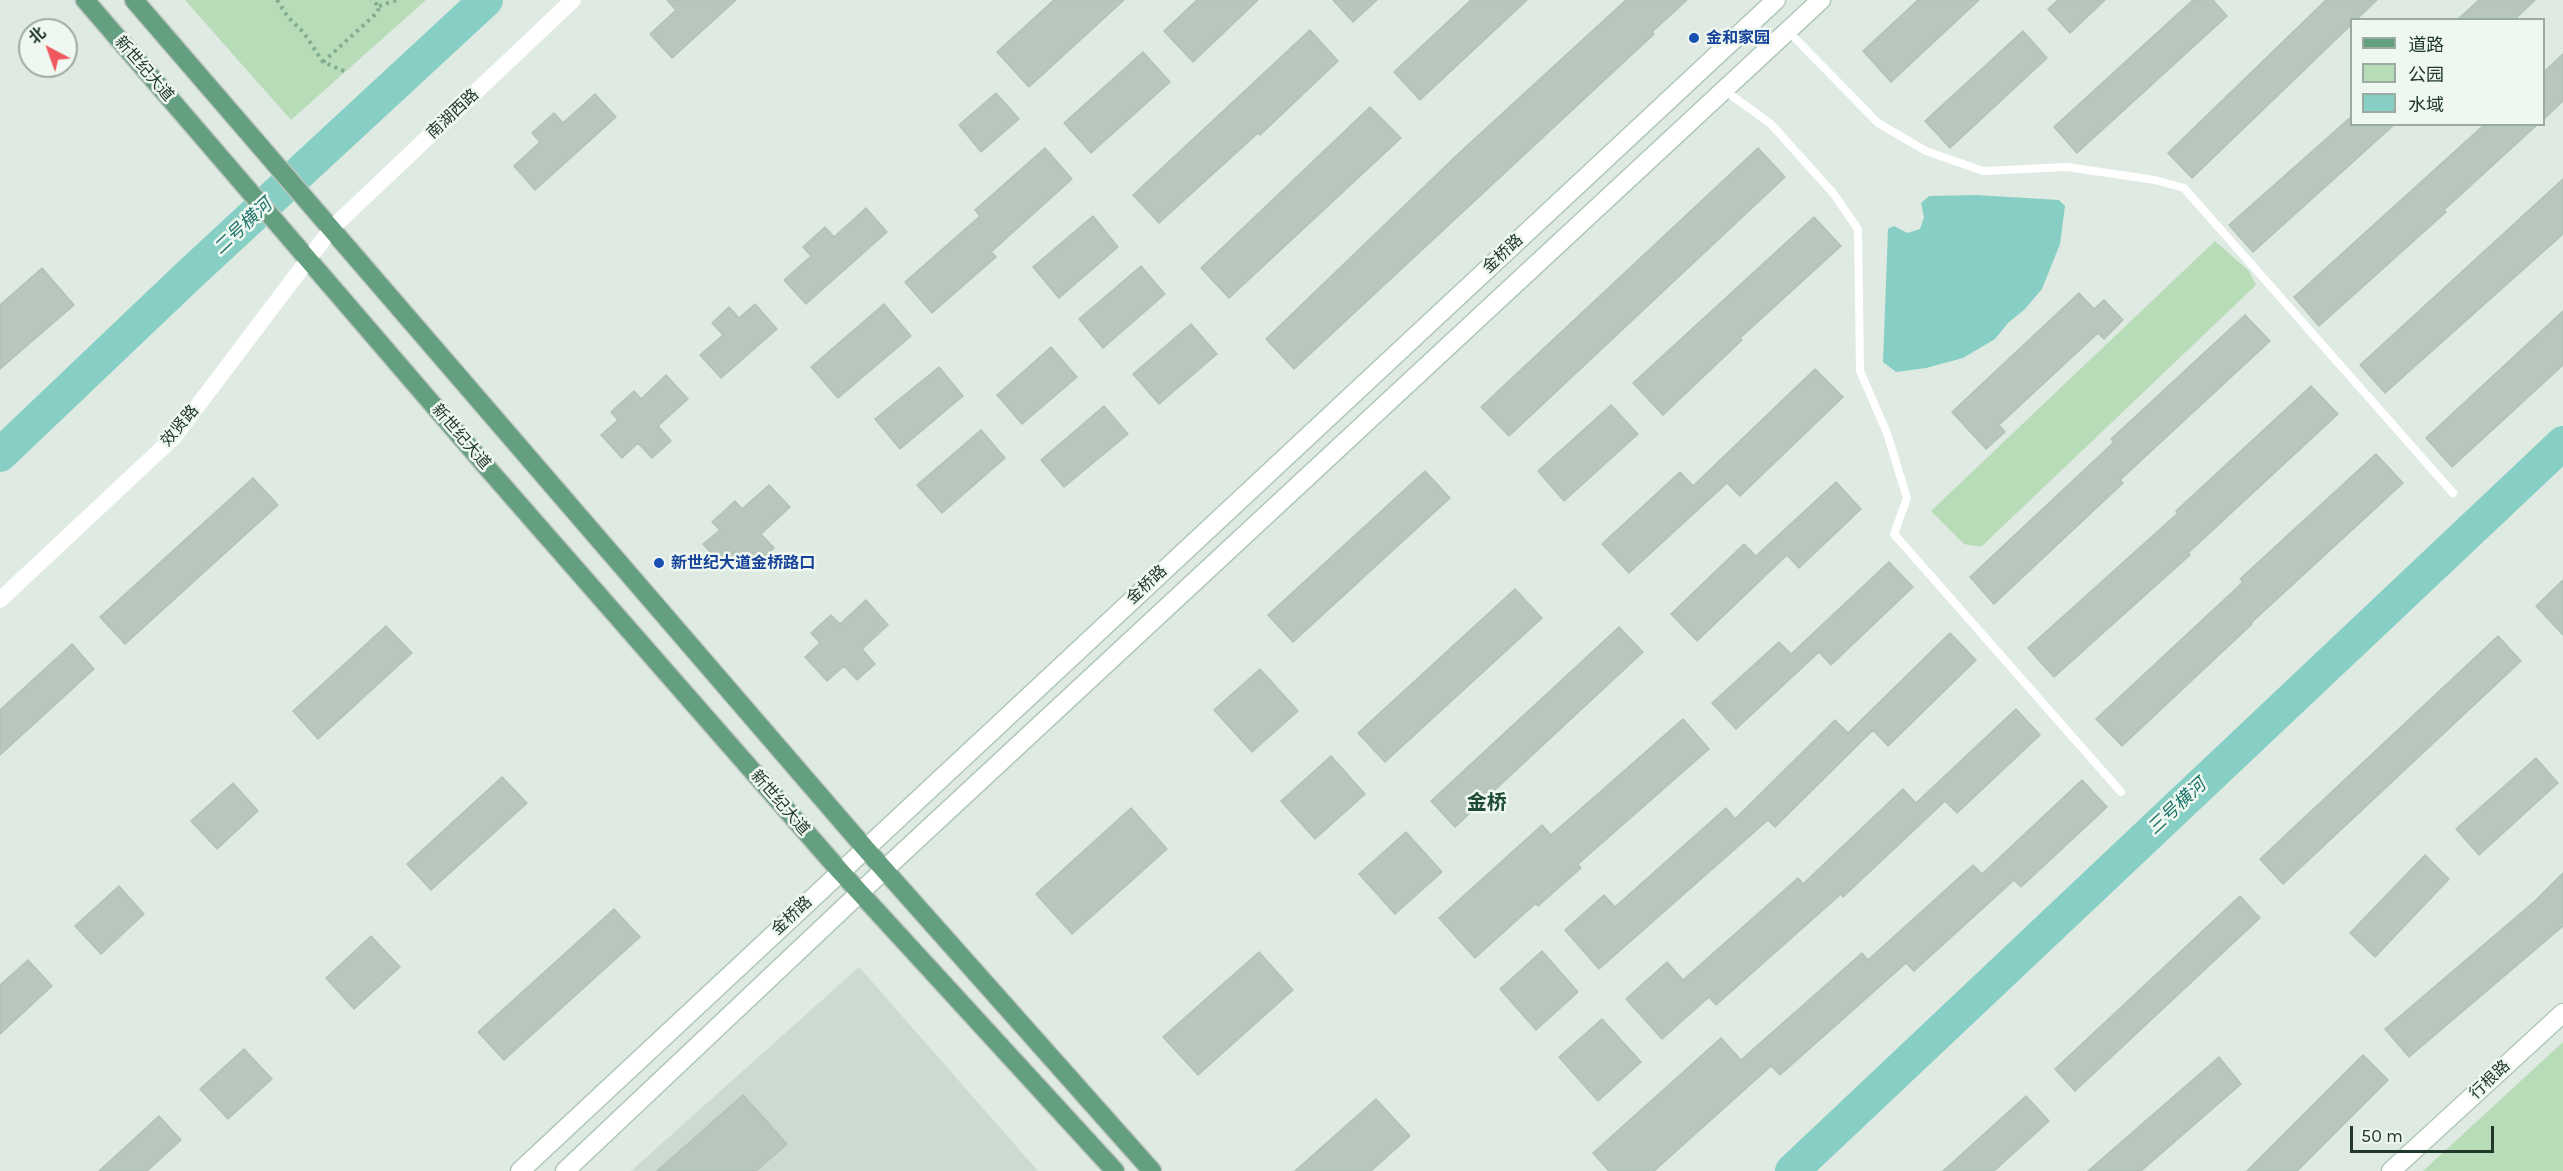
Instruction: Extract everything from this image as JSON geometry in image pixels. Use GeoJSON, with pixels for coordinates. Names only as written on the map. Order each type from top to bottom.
{"type":"FeatureCollection","features":[{"type":"Feature","properties":{"kind":"main road","name":"新世纪大道"},"geometry":{"type":"LineString","coordinates":[[85,0],[308,260],[860,893]]}},
{"type":"Feature","properties":{"kind":"main road"},"geometry":{"type":"LineString","coordinates":[[134,0],[865,848],[1152,1171]]}},
{"type":"Feature","properties":{"kind":"main road"},"geometry":{"type":"LineString","coordinates":[[860,893],[1115,1171]]}},
{"type":"Feature","properties":{"kind":"street","name":"南湖西路"},"geometry":{"type":"LineString","coordinates":[[332,228],[573,0]]}},
{"type":"Feature","properties":{"kind":"street","name":"金桥路"},"geometry":{"type":"LineString","coordinates":[[519,1171],[1776,0]]}},
{"type":"Feature","properties":{"kind":"street","name":"金桥路"},"geometry":{"type":"LineString","coordinates":[[565,1171],[885,869],[1821,0]]}},
{"type":"Feature","properties":{"kind":"street","name":"效贤路"},"geometry":{"type":"LineString","coordinates":[[0,600],[174,437],[332,228]]}},
{"type":"Feature","properties":{"kind":"street","name":"行根路"},"geometry":{"type":"LineString","coordinates":[[2391,1171],[2563,1013]]}},
{"type":"Feature","properties":{"kind":"lane"},"geometry":{"type":"LineString","coordinates":[[1788,30],[1878,123],[1926,151],[1983,171],[2067,167],[2155,180],[2184,188],[2453,493]]}},
{"type":"Feature","properties":{"kind":"lane"},"geometry":{"type":"LineString","coordinates":[[1724,90],[1771,124],[1833,193],[1858,229],[1860,371],[1887,433],[1907,498],[1894,534],[2121,792]]}},
{"type":"Feature","properties":{"kind":"path"},"geometry":{"type":"LineString","coordinates":[[277,0],[288,17],[304,33],[323,62],[346,72]]}},
{"type":"Feature","properties":{"kind":"path"},"geometry":{"type":"LineString","coordinates":[[371,0],[379,6]]}},
{"type":"Feature","properties":{"kind":"path"},"geometry":{"type":"LineString","coordinates":[[379,6],[397,0]]}},
{"type":"Feature","properties":{"kind":"path"},"geometry":{"type":"LineString","coordinates":[[323,62],[378,12],[379,6]]}},
{"type":"Feature","properties":{"kind":"shaded area"},"geometry":{"type":"Polygon","coordinates":[[[859,967],[1038,1171],[631,1171],[859,967]]]}},
{"type":"Feature","properties":{"kind":"green space"},"geometry":{"type":"Polygon","coordinates":[[[185,0],[426,0],[291,120],[185,0]]]}},
{"type":"Feature","properties":{"kind":"green space"},"geometry":{"type":"Polygon","coordinates":[[[2215,241],[2249,271],[2256,285],[1981,547],[1964,544],[1931,511],[2215,241]]]}},
{"type":"Feature","properties":{"kind":"green space"},"geometry":{"type":"Polygon","coordinates":[[[2563,1042],[2563,1171],[2423,1171],[2563,1042]]]}},
{"type":"Feature","properties":{"kind":"water"},"geometry":{"type":"Polygon","coordinates":[[[1976,195],[2059,200],[2065,206],[2060,244],[2042,289],[1995,339],[1963,358],[1926,368],[1896,372],[1883,362],[1888,229],[1894,226],[1907,233],[1920,229],[1924,217],[1921,203],[1929,196],[1976,195]]]}},
{"type":"Feature","properties":{"kind":"building"},"geometry":{"type":"Polygon","coordinates":[[[667,0],[736,0],[672,58],[650,34],[676,10],[667,0]]]}},
{"type":"Feature","properties":{"kind":"building"},"geometry":{"type":"Polygon","coordinates":[[[1054,0],[1124,0],[1029,87],[997,52],[1054,0]]]}},
{"type":"Feature","properties":{"kind":"building"},"geometry":{"type":"Polygon","coordinates":[[[1197,0],[1258,0],[1193,62],[1164,31],[1197,0]]]}},
{"type":"Feature","properties":{"kind":"building"},"geometry":{"type":"Polygon","coordinates":[[[1333,0],[1377,0],[1353,22],[1333,0]]]}},
{"type":"Feature","properties":{"kind":"building"},"geometry":{"type":"Polygon","coordinates":[[[1471,0],[1527,0],[1420,100],[1394,72],[1471,0]]]}},
{"type":"Feature","properties":{"kind":"building"},"geometry":{"type":"Polygon","coordinates":[[[1626,0],[1687,0],[1652,32],[1654,34],[1294,369],[1266,339],[1457,155],[1626,0]]]}},
{"type":"Feature","properties":{"kind":"building"},"geometry":{"type":"Polygon","coordinates":[[[1918,0],[1979,0],[1891,82],[1863,51],[1918,0]]]}},
{"type":"Feature","properties":{"kind":"building"},"geometry":{"type":"Polygon","coordinates":[[[2058,0],[2105,0],[2070,33],[2048,9],[2058,0]]]}},
{"type":"Feature","properties":{"kind":"building"},"geometry":{"type":"Polygon","coordinates":[[[2193,0],[2213,0],[2227,16],[2077,153],[2054,127],[2193,0]]]}},
{"type":"Feature","properties":{"kind":"building"},"geometry":{"type":"Polygon","coordinates":[[[2326,0],[2377,0],[2358,18],[2350,18],[2350,26],[2192,178],[2168,153],[2326,0]]]}},
{"type":"Feature","properties":{"kind":"building"},"geometry":{"type":"Polygon","coordinates":[[[2479,0],[2535,0],[2516,18],[2459,18],[2479,0]]]}},
{"type":"Feature","properties":{"kind":"building"},"geometry":{"type":"Polygon","coordinates":[[[1310,30],[1338,61],[1260,135],[1258,133],[1159,223],[1133,195],[1310,30]]]}},
{"type":"Feature","properties":{"kind":"building"},"geometry":{"type":"Polygon","coordinates":[[[2023,31],[2047,58],[1950,148],[1925,121],[2023,31]]]}},
{"type":"Feature","properties":{"kind":"building"},"geometry":{"type":"Polygon","coordinates":[[[1143,52],[1170,82],[1091,153],[1064,123],[1143,52]]]}},
{"type":"Feature","properties":{"kind":"building"},"geometry":{"type":"Polygon","coordinates":[[[2563,54],[2563,101],[2545,118],[2545,71],[2563,54]]]}},
{"type":"Feature","properties":{"kind":"building"},"geometry":{"type":"Polygon","coordinates":[[[996,93],[1019,119],[981,152],[959,125],[996,93]]]}},
{"type":"Feature","properties":{"kind":"building"},"geometry":{"type":"Polygon","coordinates":[[[595,94],[616,117],[535,190],[514,166],[540,142],[532,133],[554,113],[563,123],[595,94]]]}},
{"type":"Feature","properties":{"kind":"building"},"geometry":{"type":"Polygon","coordinates":[[[1370,107],[1401,138],[1229,298],[1201,268],[1370,107]]]}},
{"type":"Feature","properties":{"kind":"building"},"geometry":{"type":"Polygon","coordinates":[[[2350,118],[2350,126],[2393,126],[2253,252],[2229,225],[2350,118]]]}},
{"type":"Feature","properties":{"kind":"building"},"geometry":{"type":"Polygon","coordinates":[[[2483,126],[2536,126],[2444,210],[2446,212],[2319,326],[2294,297],[2483,126]]]}},
{"type":"Feature","properties":{"kind":"building"},"geometry":{"type":"Polygon","coordinates":[[[1045,148],[1072,179],[991,252],[996,257],[932,313],[905,282],[980,216],[975,210],[1045,148]]]}},
{"type":"Feature","properties":{"kind":"building"},"geometry":{"type":"Polygon","coordinates":[[[1758,148],[1785,177],[1509,436],[1481,407],[1758,148]]]}},
{"type":"Feature","properties":{"kind":"building"},"geometry":{"type":"Polygon","coordinates":[[[2563,179],[2563,234],[2385,393],[2360,365],[2563,179]]]}},
{"type":"Feature","properties":{"kind":"building"},"geometry":{"type":"Polygon","coordinates":[[[866,208],[887,232],[806,304],[784,280],[811,256],[803,247],[825,227],[834,237],[866,208]]]}},
{"type":"Feature","properties":{"kind":"building"},"geometry":{"type":"Polygon","coordinates":[[[1093,216],[1118,247],[1059,298],[1033,267],[1093,216]]]}},
{"type":"Feature","properties":{"kind":"building"},"geometry":{"type":"Polygon","coordinates":[[[1814,217],[1841,246],[1740,338],[1742,340],[1663,415],[1633,383],[1814,217]]]}},
{"type":"Feature","properties":{"kind":"building"},"geometry":{"type":"Polygon","coordinates":[[[1141,266],[1165,294],[1103,348],[1079,319],[1141,266]]]}},
{"type":"Feature","properties":{"kind":"building"},"geometry":{"type":"Polygon","coordinates":[[[42,268],[74,305],[0,369],[0,305],[42,268]]]}},
{"type":"Feature","properties":{"kind":"building"},"geometry":{"type":"Polygon","coordinates":[[[2079,293],[2094,309],[2104,300],[2123,320],[2104,339],[2098,333],[1999,425],[2005,432],[1986,449],[1952,412],[2079,293]]]}},
{"type":"Feature","properties":{"kind":"building"},"geometry":{"type":"Polygon","coordinates":[[[755,304],[777,329],[721,378],[700,355],[723,335],[712,323],[729,307],[739,318],[755,304]]]}},
{"type":"Feature","properties":{"kind":"building"},"geometry":{"type":"Polygon","coordinates":[[[884,304],[911,336],[838,398],[811,367],[884,304]]]}},
{"type":"Feature","properties":{"kind":"building"},"geometry":{"type":"Polygon","coordinates":[[[2563,311],[2563,365],[2452,467],[2426,438],[2563,311]]]}},
{"type":"Feature","properties":{"kind":"building"},"geometry":{"type":"Polygon","coordinates":[[[2245,315],[2270,341],[2120,480],[2123,483],[1994,604],[1970,577],[2114,442],[2111,439],[2245,315]]]}},
{"type":"Feature","properties":{"kind":"building"},"geometry":{"type":"Polygon","coordinates":[[[1191,324],[1217,354],[1159,404],[1133,374],[1191,324]]]}},
{"type":"Feature","properties":{"kind":"building"},"geometry":{"type":"Polygon","coordinates":[[[1051,347],[1077,377],[1022,424],[997,395],[1051,347]]]}},
{"type":"Feature","properties":{"kind":"building"},"geometry":{"type":"Polygon","coordinates":[[[939,367],[963,396],[900,449],[875,419],[939,367]]]}},
{"type":"Feature","properties":{"kind":"building"},"geometry":{"type":"Polygon","coordinates":[[[1815,369],[1843,397],[1740,496],[1727,483],[1629,573],[1602,544],[1680,472],[1693,486],[1815,369]]]}},
{"type":"Feature","properties":{"kind":"building"},"geometry":{"type":"Polygon","coordinates":[[[666,375],[688,399],[658,426],[671,441],[652,458],[638,443],[622,458],[601,435],[618,420],[611,412],[634,391],[641,399],[666,375]]]}},
{"type":"Feature","properties":{"kind":"building"},"geometry":{"type":"Polygon","coordinates":[[[2311,386],[2338,414],[2188,553],[2190,555],[2054,677],[2028,648],[2178,513],[2176,511],[2311,386]]]}},
{"type":"Feature","properties":{"kind":"building"},"geometry":{"type":"Polygon","coordinates":[[[1611,405],[1638,434],[1564,501],[1538,471],[1611,405]]]}},
{"type":"Feature","properties":{"kind":"building"},"geometry":{"type":"Polygon","coordinates":[[[1104,406],[1128,434],[1064,487],[1041,460],[1104,406]]]}},
{"type":"Feature","properties":{"kind":"building"},"geometry":{"type":"Polygon","coordinates":[[[981,430],[1005,458],[942,513],[917,485],[981,430]]]}},
{"type":"Feature","properties":{"kind":"building"},"geometry":{"type":"Polygon","coordinates":[[[2376,454],[2403,483],[2122,746],[2096,719],[2243,582],[2240,579],[2376,454]]]}},
{"type":"Feature","properties":{"kind":"building"},"geometry":{"type":"Polygon","coordinates":[[[1425,471],[1450,498],[1293,642],[1268,615],[1425,471]]]}},
{"type":"Feature","properties":{"kind":"building"},"geometry":{"type":"Polygon","coordinates":[[[253,478],[278,505],[125,644],[100,617],[253,478]]]}},
{"type":"Feature","properties":{"kind":"building"},"geometry":{"type":"Polygon","coordinates":[[[1836,482],[1861,509],[1799,568],[1787,555],[1697,641],[1671,614],[1744,544],[1756,556],[1836,482]]]}},
{"type":"Feature","properties":{"kind":"building"},"geometry":{"type":"Polygon","coordinates":[[[769,485],[790,507],[761,534],[774,548],[755,566],[742,552],[725,568],[703,544],[720,530],[712,522],[735,501],[742,509],[769,485]]]}},
{"type":"Feature","properties":{"kind":"building"},"geometry":{"type":"Polygon","coordinates":[[[1889,562],[1913,587],[1831,665],[1819,652],[1736,729],[1712,703],[1779,642],[1791,654],[1889,562]]]}},
{"type":"Feature","properties":{"kind":"building"},"geometry":{"type":"Polygon","coordinates":[[[2563,580],[2563,635],[2536,606],[2563,580]]]}},
{"type":"Feature","properties":{"kind":"building"},"geometry":{"type":"Polygon","coordinates":[[[1515,589],[1542,618],[1385,762],[1358,733],[1515,589]]]}},
{"type":"Feature","properties":{"kind":"building"},"geometry":{"type":"Polygon","coordinates":[[[866,600],[888,625],[862,649],[875,664],[857,680],[844,666],[827,681],[805,657],[820,643],[811,633],[831,615],[840,624],[866,600]]]}},
{"type":"Feature","properties":{"kind":"building"},"geometry":{"type":"Polygon","coordinates":[[[386,626],[412,653],[318,739],[293,711],[386,626]]]}},
{"type":"Feature","properties":{"kind":"building"},"geometry":{"type":"Polygon","coordinates":[[[1619,627],[1643,652],[1455,827],[1431,801],[1619,627]]]}},
{"type":"Feature","properties":{"kind":"building"},"geometry":{"type":"Polygon","coordinates":[[[1950,633],[1976,660],[1888,746],[1873,730],[1775,827],[1768,820],[1599,969],[1565,930],[1604,895],[1615,907],[1726,808],[1735,819],[1835,720],[1848,733],[1950,633]]]}},
{"type":"Feature","properties":{"kind":"building"},"geometry":{"type":"Polygon","coordinates":[[[2498,636],[2521,661],[2283,884],[2260,859],[2498,636]]]}},
{"type":"Feature","properties":{"kind":"building"},"geometry":{"type":"Polygon","coordinates":[[[72,644],[94,669],[0,755],[0,710],[72,644]]]}},
{"type":"Feature","properties":{"kind":"building"},"geometry":{"type":"Polygon","coordinates":[[[1260,669],[1298,711],[1252,752],[1214,710],[1260,669]]]}},
{"type":"Feature","properties":{"kind":"building"},"geometry":{"type":"Polygon","coordinates":[[[2016,709],[2040,735],[1957,813],[1945,801],[1843,897],[1841,894],[1716,1005],[1709,997],[1662,1039],[1626,999],[1667,962],[1683,980],[1798,878],[1803,884],[1903,789],[1916,803],[2016,709]]]}},
{"type":"Feature","properties":{"kind":"building"},"geometry":{"type":"Polygon","coordinates":[[[1683,719],[1709,749],[1578,864],[1581,868],[1538,906],[1536,903],[1475,958],[1439,918],[1542,825],[1551,835],[1683,719]]]}},
{"type":"Feature","properties":{"kind":"building"},"geometry":{"type":"Polygon","coordinates":[[[1331,756],[1365,794],[1315,839],[1281,801],[1331,756]]]}},
{"type":"Feature","properties":{"kind":"building"},"geometry":{"type":"Polygon","coordinates":[[[2536,758],[2558,783],[2479,855],[2456,829],[2536,758]]]}},
{"type":"Feature","properties":{"kind":"building"},"geometry":{"type":"Polygon","coordinates":[[[502,777],[527,803],[431,890],[407,864],[502,777]]]}},
{"type":"Feature","properties":{"kind":"building"},"geometry":{"type":"Polygon","coordinates":[[[2082,780],[2107,807],[2021,887],[2014,880],[1914,971],[1906,963],[1780,1075],[1771,1066],[1654,1171],[1609,1171],[1593,1153],[1721,1038],[1741,1060],[1862,953],[1868,960],[1973,865],[1982,874],[2082,780]]]}},
{"type":"Feature","properties":{"kind":"building"},"geometry":{"type":"Polygon","coordinates":[[[233,783],[258,811],[217,849],[191,821],[233,783]]]}},
{"type":"Feature","properties":{"kind":"building"},"geometry":{"type":"Polygon","coordinates":[[[1131,808],[1167,849],[1072,934],[1036,894],[1131,808]]]}},
{"type":"Feature","properties":{"kind":"building"},"geometry":{"type":"Polygon","coordinates":[[[1406,832],[1442,872],[1395,914],[1359,874],[1406,832]]]}},
{"type":"Feature","properties":{"kind":"building"},"geometry":{"type":"Polygon","coordinates":[[[2425,855],[2449,879],[2375,957],[2350,933],[2425,855]]]}},
{"type":"Feature","properties":{"kind":"building"},"geometry":{"type":"Polygon","coordinates":[[[2563,873],[2563,926],[2409,1057],[2385,1029],[2535,901],[2563,873]]]}},
{"type":"Feature","properties":{"kind":"building"},"geometry":{"type":"Polygon","coordinates":[[[119,886],[144,914],[101,954],[75,926],[119,886]]]}},
{"type":"Feature","properties":{"kind":"building"},"geometry":{"type":"Polygon","coordinates":[[[2240,896],[2260,918],[2075,1091],[2055,1069],[2240,896]]]}},
{"type":"Feature","properties":{"kind":"building"},"geometry":{"type":"Polygon","coordinates":[[[614,909],[640,937],[504,1060],[478,1032],[614,909]]]}},
{"type":"Feature","properties":{"kind":"building"},"geometry":{"type":"Polygon","coordinates":[[[371,936],[400,967],[354,1009],[326,978],[371,936]]]}},
{"type":"Feature","properties":{"kind":"building"},"geometry":{"type":"Polygon","coordinates":[[[1542,951],[1578,992],[1536,1030],[1500,989],[1542,951]]]}},
{"type":"Feature","properties":{"kind":"building"},"geometry":{"type":"Polygon","coordinates":[[[1259,952],[1293,990],[1198,1075],[1163,1037],[1259,952]]]}},
{"type":"Feature","properties":{"kind":"building"},"geometry":{"type":"Polygon","coordinates":[[[28,960],[52,986],[0,1034],[0,985],[28,960]]]}},
{"type":"Feature","properties":{"kind":"building"},"geometry":{"type":"Polygon","coordinates":[[[1602,1019],[1641,1062],[1598,1101],[1559,1057],[1602,1019]]]}},
{"type":"Feature","properties":{"kind":"building"},"geometry":{"type":"Polygon","coordinates":[[[244,1049],[272,1079],[228,1119],[200,1089],[244,1049]]]}},
{"type":"Feature","properties":{"kind":"building"},"geometry":{"type":"Polygon","coordinates":[[[2363,1055],[2388,1080],[2297,1171],[2247,1171],[2363,1055]]]}},
{"type":"Feature","properties":{"kind":"building"},"geometry":{"type":"Polygon","coordinates":[[[2219,1057],[2241,1084],[2141,1171],[2088,1171],[2219,1057]]]}},
{"type":"Feature","properties":{"kind":"building"},"geometry":{"type":"Polygon","coordinates":[[[743,1095],[787,1144],[756,1171],[657,1171],[743,1095]]]}},
{"type":"Feature","properties":{"kind":"building"},"geometry":{"type":"Polygon","coordinates":[[[2026,1096],[2049,1121],[1994,1171],[1943,1171],[2026,1096]]]}},
{"type":"Feature","properties":{"kind":"building"},"geometry":{"type":"Polygon","coordinates":[[[1376,1099],[1410,1136],[1371,1171],[1295,1171],[1376,1099]]]}},
{"type":"Feature","properties":{"kind":"building"},"geometry":{"type":"Polygon","coordinates":[[[159,1116],[181,1140],[147,1171],[99,1171],[159,1116]]]}},
{"type":"Feature","properties":{"kind":"waterway","name":"二号横河"},"geometry":{"type":"LineString","coordinates":[[0,455],[189,275],[486,0]]}},
{"type":"Feature","properties":{"kind":"waterway","name":"三号横河"},"geometry":{"type":"LineString","coordinates":[[1792,1171],[2563,443]]}},
{"type":"Feature","properties":{"kind":"place","name":"金和家园"},"geometry":{"type":"Point","coordinates":[1694,38]}},
{"type":"Feature","properties":{"kind":"place","name":"新世纪大道金桥路口"},"geometry":{"type":"Point","coordinates":[659,563]}},
{"type":"Feature","properties":{"kind":"district","name":"金桥"},"geometry":{"type":"Point","coordinates":[1487,803]}}]}
